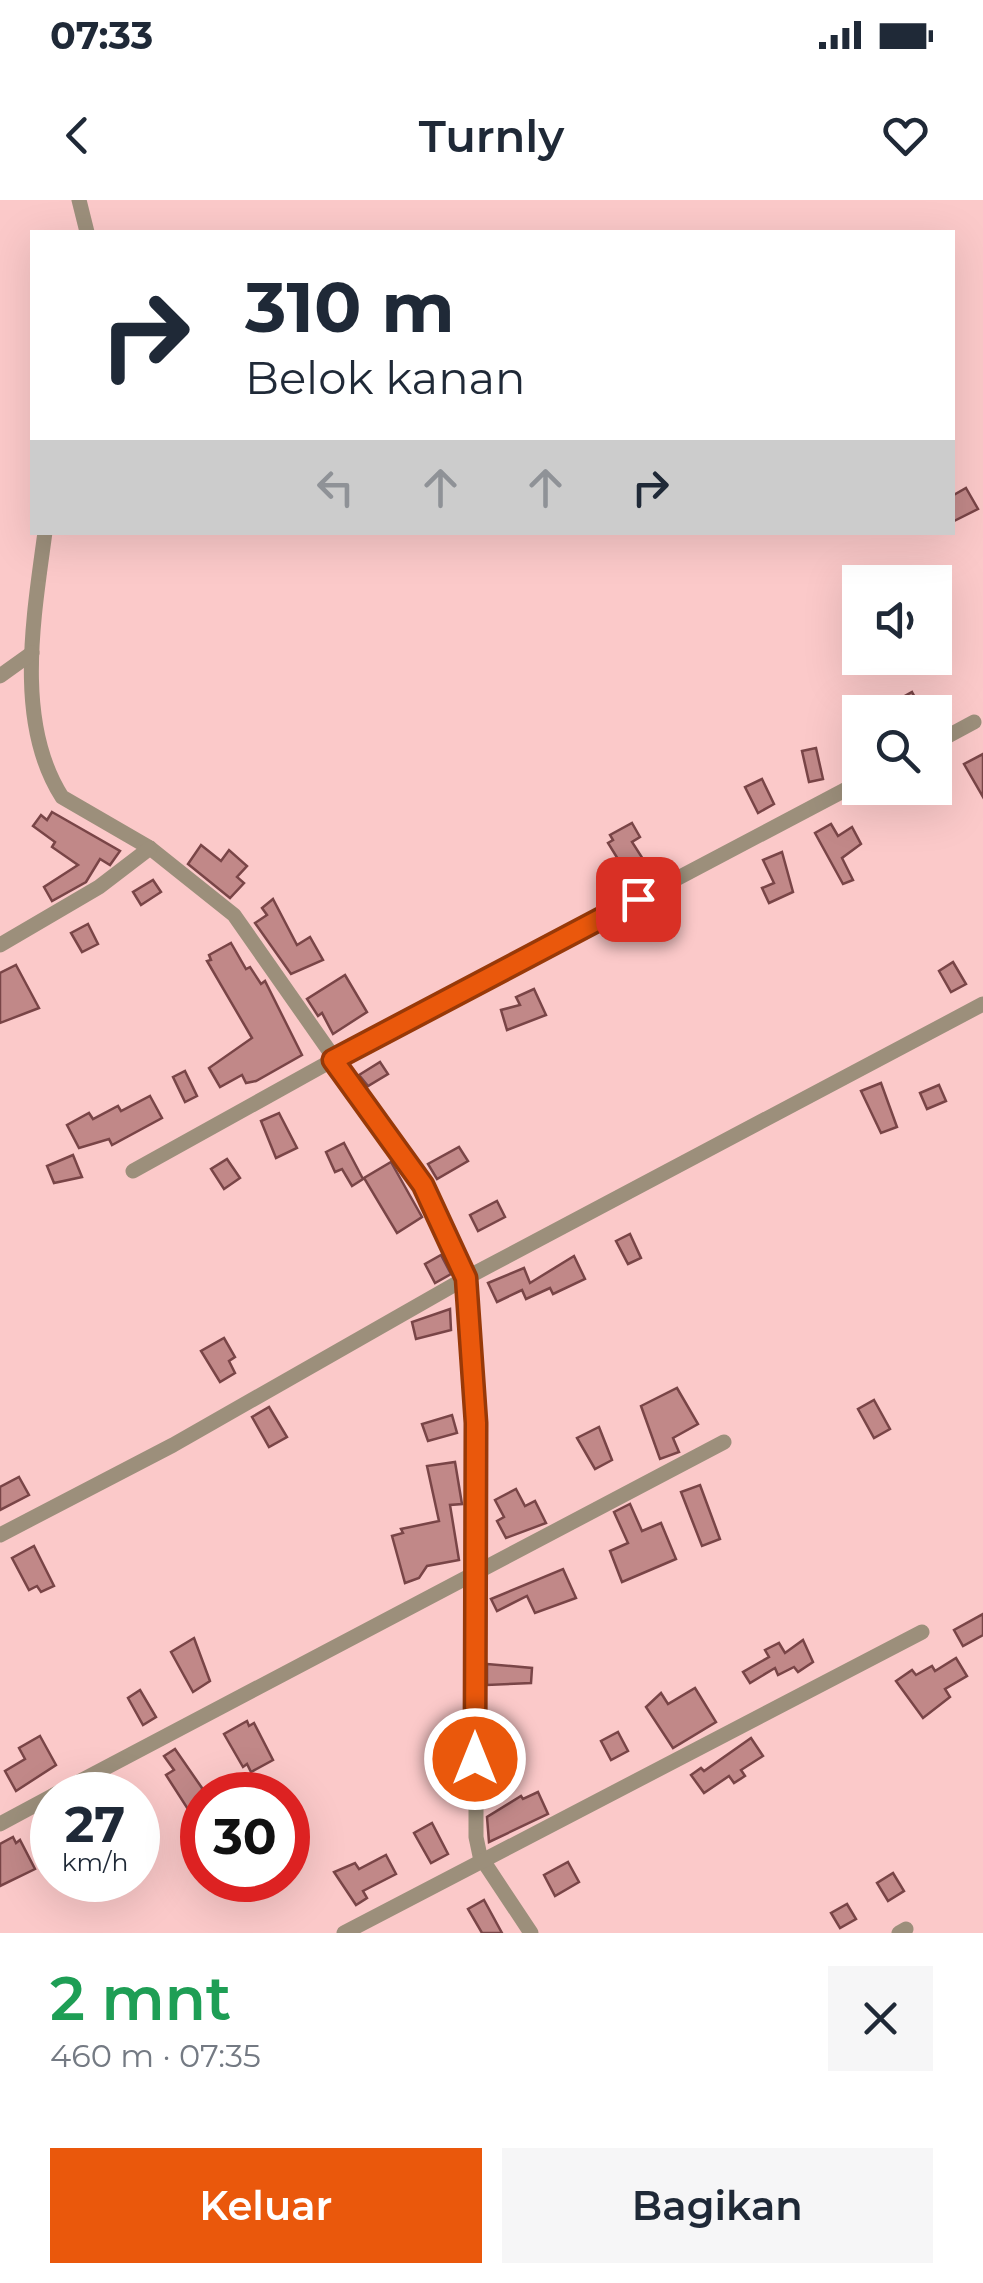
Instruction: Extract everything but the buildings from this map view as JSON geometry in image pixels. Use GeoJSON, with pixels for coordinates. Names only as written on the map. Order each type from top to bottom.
{"type":"FeatureCollection","features":[{"type":"Feature","properties":{"kind":"street"},"geometry":{"type":"LineString","coordinates":[[80,200],[87,230]]}},
{"type":"Feature","properties":{"kind":"street"},"geometry":{"type":"LineString","coordinates":[[45,535],[32,653],[35,718],[54,785],[62,797],[150,848],[234,915],[428,1194],[466,1278],[476,1423],[476,1837],[483,1861],[531,1933]]}},
{"type":"Feature","properties":{"kind":"street"},"geometry":{"type":"LineString","coordinates":[[0,676],[32,653]]}},
{"type":"Feature","properties":{"kind":"street"},"geometry":{"type":"LineString","coordinates":[[952,734],[974,722]]}},
{"type":"Feature","properties":{"kind":"street"},"geometry":{"type":"LineString","coordinates":[[133,1171],[333,1060],[842,791]]}},
{"type":"Feature","properties":{"kind":"street"},"geometry":{"type":"LineString","coordinates":[[0,945],[100,887],[150,848]]}},
{"type":"Feature","properties":{"kind":"street"},"geometry":{"type":"LineString","coordinates":[[0,1535],[173,1444],[466,1278],[983,1004]]}},
{"type":"Feature","properties":{"kind":"street"},"geometry":{"type":"LineString","coordinates":[[97,1772],[724,1442]]}},
{"type":"Feature","properties":{"kind":"street"},"geometry":{"type":"LineString","coordinates":[[344,1933],[922,1632]]}},
{"type":"Feature","properties":{"kind":"street"},"geometry":{"type":"LineString","coordinates":[[0,1824],[30,1808]]}},
{"type":"Feature","properties":{"kind":"route"},"geometry":{"type":"LineString","coordinates":[[475,1759],[476,1423],[466,1278],[434,1203],[333,1060],[638,899]]}}]}
